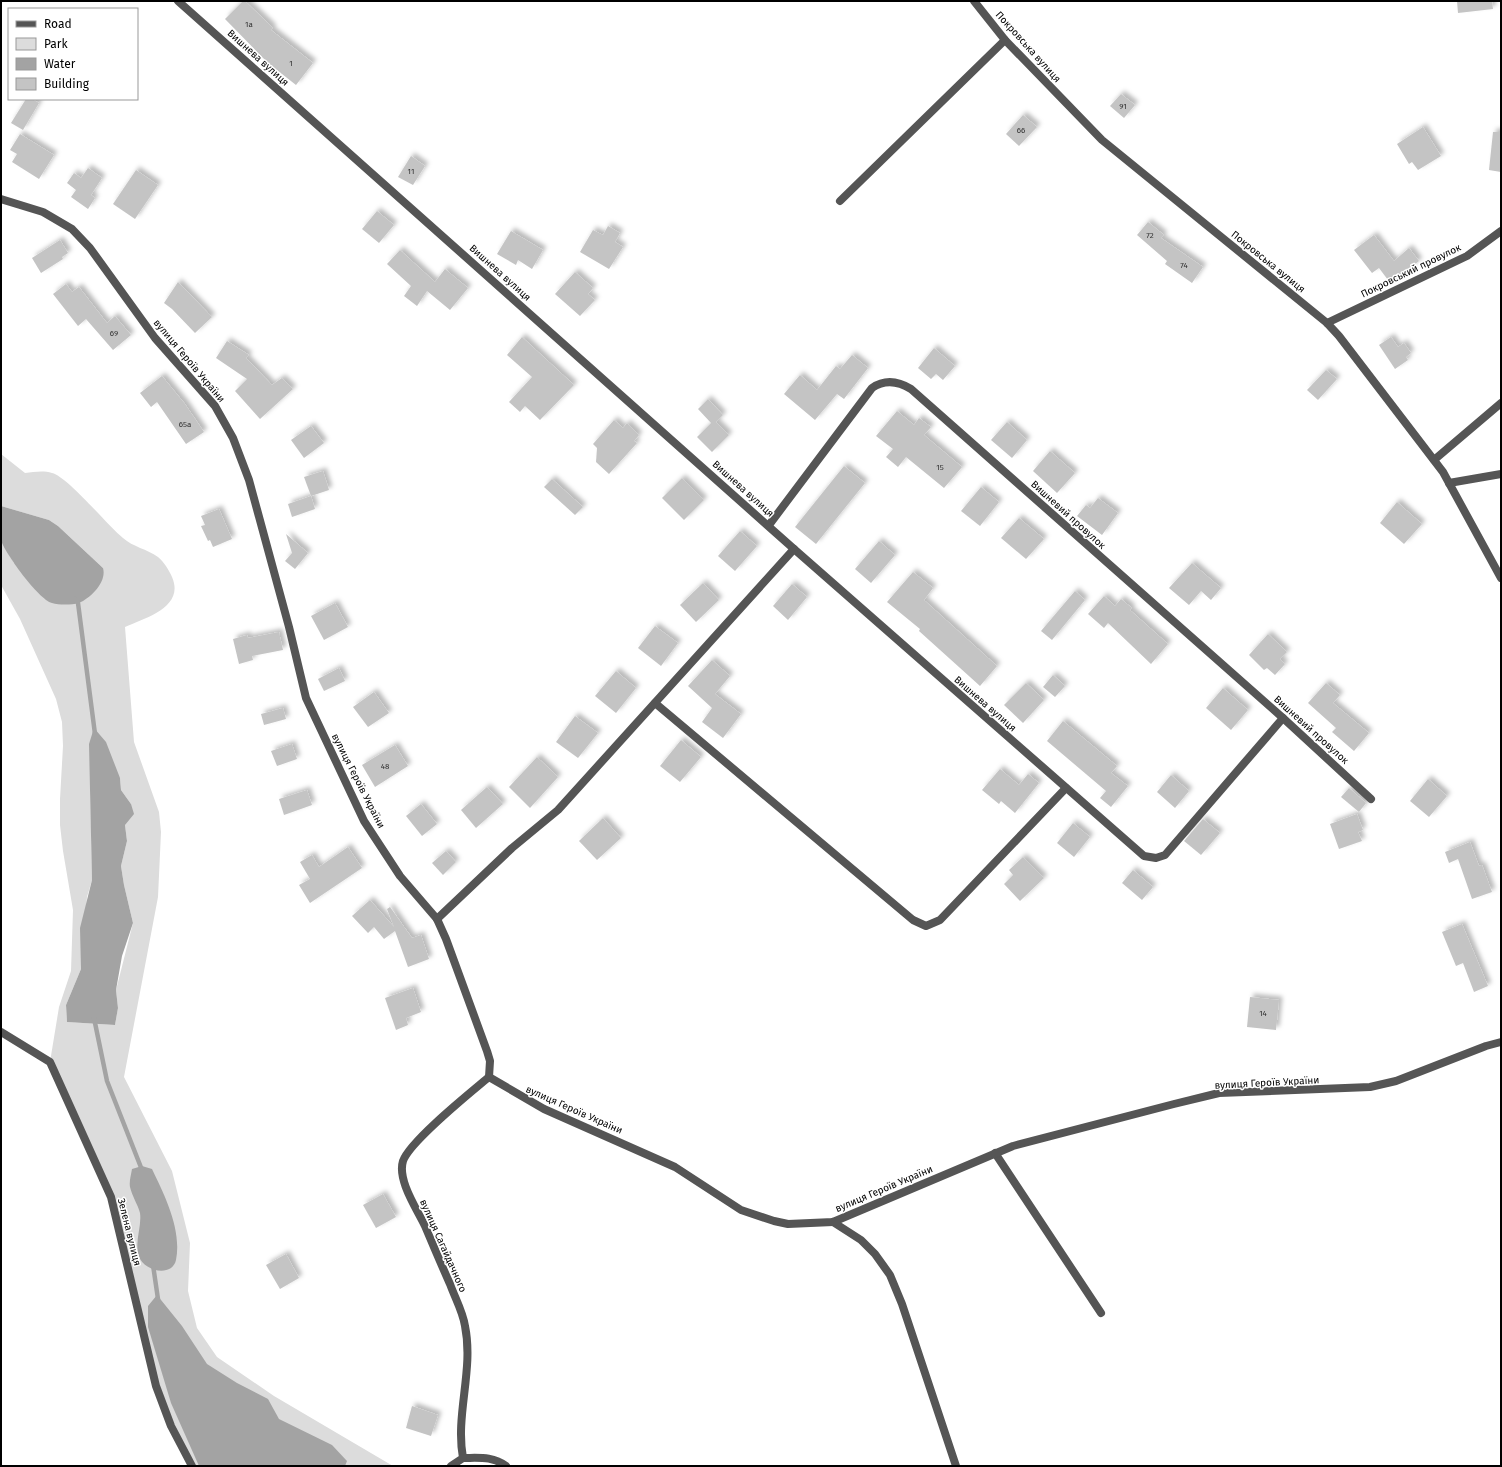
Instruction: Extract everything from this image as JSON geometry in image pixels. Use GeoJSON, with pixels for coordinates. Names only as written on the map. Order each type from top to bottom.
{"type":"FeatureCollection","features":[{"type":"Feature","properties":{"kind":"street","name":"Вишнева вулиця"},"geometry":{"type":"LineString","coordinates":[[178,1],[769,525],[794,549],[1144,856],[1156,858],[1165,855],[1283,718]]}},
{"type":"Feature","properties":{"kind":"street","name":"Покровська вулиця"},"geometry":{"type":"LineString","coordinates":[[974,1],[1005,40],[1102,140],[1327,323],[1340,336],[1434,460],[1449,483],[1501,578]]}},
{"type":"Feature","properties":{"kind":"street"},"geometry":{"type":"LineString","coordinates":[[840,201],[1005,40]]}},
{"type":"Feature","properties":{"kind":"street","name":"вулиця Героїв України"},"geometry":{"type":"LineString","coordinates":[[1,199],[43,212],[72,229],[90,248],[155,338],[216,406],[233,438],[248,480],[289,627],[306,698],[364,821],[400,876],[437,919],[487,1051],[490,1061],[489,1077],[544,1110],[675,1167],[727,1202],[757,1216],[788,1224],[833,1222],[995,1153],[1031,1140],[1219,1093],[1358,1089],[1384,1084],[1501,1042]]}},
{"type":"Feature","properties":{"kind":"street","name":"Покровський провулок"},"geometry":{"type":"LineString","coordinates":[[1327,323],[1467,256],[1501,231]]}},
{"type":"Feature","properties":{"kind":"street","name":"Вишневий провулок"},"geometry":{"type":"LineString","coordinates":[[769,525],[872,388],[879,383],[888,382],[903,384],[912,389],[1283,718],[1371,799]]}},
{"type":"Feature","properties":{"kind":"street"},"geometry":{"type":"LineString","coordinates":[[1434,460],[1501,403]]}},
{"type":"Feature","properties":{"kind":"street"},"geometry":{"type":"LineString","coordinates":[[1449,483],[1501,474]]}},
{"type":"Feature","properties":{"kind":"street"},"geometry":{"type":"LineString","coordinates":[[437,919],[512,848],[558,810],[794,549]]}},
{"type":"Feature","properties":{"kind":"street"},"geometry":{"type":"LineString","coordinates":[[655,703],[913,920],[926,926],[940,920],[1066,788]]}},
{"type":"Feature","properties":{"kind":"street","name":"Зелена вулиця"},"geometry":{"type":"LineString","coordinates":[[1,1032],[50,1062],[108,1190],[156,1386],[171,1426],[192,1466]]}},
{"type":"Feature","properties":{"kind":"street","name":"вулиця Сагайдачного"},"geometry":{"type":"LineString","coordinates":[[463,1458],[460,1431],[468,1350],[465,1324],[424,1224],[411,1199],[403,1176],[403,1161],[414,1144],[489,1077]]}},
{"type":"Feature","properties":{"kind":"street"},"geometry":{"type":"LineString","coordinates":[[995,1153],[1101,1313]]}},
{"type":"Feature","properties":{"kind":"street"},"geometry":{"type":"LineString","coordinates":[[833,1222],[861,1240],[875,1254],[890,1275],[902,1304],[956,1466]]}},
{"type":"Feature","properties":{"kind":"street"},"geometry":{"type":"LineString","coordinates":[[451,1466],[463,1458],[494,1459],[506,1466]]}},
{"type":"Feature","properties":{"kind":"green space"},"geometry":{"type":"Polygon","coordinates":[[[1,454],[25,473],[45,472],[59,476],[68,483],[123,538],[131,544],[158,557],[166,566],[172,577],[175,587],[173,596],[168,604],[153,615],[125,627],[134,742],[159,812],[161,832],[158,897],[124,1077],[172,1171],[190,1243],[188,1291],[197,1328],[217,1357],[274,1396],[393,1466],[192,1466],[156,1386],[111,1197],[50,1062],[59,1007],[71,971],[73,910],[60,825],[63,746],[62,722],[56,699],[20,619],[1,585],[1,540],[14,563],[103,568],[58,526],[49,520],[1,506],[1,454]],[[90,775],[92,880],[87,897],[81,969],[66,1005],[67,1022],[115,1025],[118,1008],[116,990],[133,923],[121,866],[127,841],[125,825],[131,804],[121,790],[120,778],[90,775]]]}},
{"type":"Feature","properties":{"kind":"water"},"geometry":{"type":"Polygon","coordinates":[[[1,506],[49,520],[58,526],[103,568],[103,579],[97,589],[84,601],[72,604],[52,603],[39,594],[8,554],[1,540],[1,506]]]}},
{"type":"Feature","properties":{"kind":"water"},"geometry":{"type":"Polygon","coordinates":[[[94,728],[106,742],[120,778],[121,790],[131,804],[134,814],[125,825],[127,841],[121,866],[133,923],[122,956],[116,990],[118,1008],[115,1025],[67,1022],[66,1005],[81,969],[80,928],[92,880],[89,744],[94,728]]]}},
{"type":"Feature","properties":{"kind":"water"},"geometry":{"type":"Polygon","coordinates":[[[142,1166],[152,1169],[167,1202],[177,1237],[176,1260],[173,1266],[164,1271],[151,1269],[139,1256],[137,1245],[140,1213],[130,1187],[130,1183],[132,1169],[142,1166]]]}},
{"type":"Feature","properties":{"kind":"water"},"geometry":{"type":"Polygon","coordinates":[[[157,1295],[182,1326],[207,1364],[237,1383],[268,1399],[279,1419],[332,1445],[347,1461],[345,1466],[199,1466],[171,1403],[148,1327],[148,1306],[157,1295]]]}},
{"type":"Feature","properties":{"kind":"building"},"geometry":{"type":"Polygon","coordinates":[[[243,1],[245,1],[273,28],[271,30],[313,63],[296,85],[268,63],[225,19],[243,1]]]}},
{"type":"Feature","properties":{"kind":"building"},"geometry":{"type":"Polygon","coordinates":[[[1457,1],[1492,1],[1493,9],[1458,13],[1457,1]]]}},
{"type":"Feature","properties":{"kind":"building"},"geometry":{"type":"Polygon","coordinates":[[[1121,94],[1135,105],[1124,118],[1110,106],[1121,94]]]}},
{"type":"Feature","properties":{"kind":"building"},"geometry":{"type":"Polygon","coordinates":[[[25,100],[34,100],[39,103],[23,130],[11,123],[25,100]]]}},
{"type":"Feature","properties":{"kind":"building"},"geometry":{"type":"Polygon","coordinates":[[[1023,115],[1037,127],[1019,146],[1006,134],[1023,115]]]}},
{"type":"Feature","properties":{"kind":"building"},"geometry":{"type":"Polygon","coordinates":[[[1423,127],[1441,156],[1418,170],[1412,162],[1409,164],[1397,144],[1423,127]]]}},
{"type":"Feature","properties":{"kind":"building"},"geometry":{"type":"Polygon","coordinates":[[[1493,132],[1501,132],[1501,172],[1489,170],[1493,132]]]}},
{"type":"Feature","properties":{"kind":"building"},"geometry":{"type":"Polygon","coordinates":[[[20,134],[54,155],[39,179],[12,162],[17,154],[10,150],[20,134]]]}},
{"type":"Feature","properties":{"kind":"building"},"geometry":{"type":"Polygon","coordinates":[[[411,156],[425,166],[413,185],[398,177],[411,156]]]}},
{"type":"Feature","properties":{"kind":"building"},"geometry":{"type":"Polygon","coordinates":[[[88,168],[102,178],[91,195],[95,198],[88,209],[71,197],[76,190],[67,183],[74,173],[81,178],[88,168]]]}},
{"type":"Feature","properties":{"kind":"building"},"geometry":{"type":"Polygon","coordinates":[[[136,170],[158,185],[135,219],[113,204],[136,170]]]}},
{"type":"Feature","properties":{"kind":"building"},"geometry":{"type":"Polygon","coordinates":[[[377,211],[394,225],[379,243],[362,229],[377,211]]]}},
{"type":"Feature","properties":{"kind":"building"},"geometry":{"type":"Polygon","coordinates":[[[1148,222],[1164,235],[1161,238],[1203,267],[1192,283],[1165,264],[1167,261],[1137,235],[1148,222]]]}},
{"type":"Feature","properties":{"kind":"building"},"geometry":{"type":"Polygon","coordinates":[[[608,226],[620,233],[615,242],[623,247],[609,269],[580,252],[593,230],[603,235],[608,226]]]}},
{"type":"Feature","properties":{"kind":"building"},"geometry":{"type":"Polygon","coordinates":[[[511,231],[543,250],[532,269],[518,260],[516,265],[497,254],[511,231]]]}},
{"type":"Feature","properties":{"kind":"building"},"geometry":{"type":"Polygon","coordinates":[[[1374,235],[1394,261],[1409,248],[1419,261],[1391,284],[1379,268],[1372,273],[1354,250],[1374,235]]]}},
{"type":"Feature","properties":{"kind":"building"},"geometry":{"type":"Polygon","coordinates":[[[60,240],[68,253],[62,257],[63,259],[41,273],[32,258],[60,240]]]}},
{"type":"Feature","properties":{"kind":"building"},"geometry":{"type":"Polygon","coordinates":[[[400,250],[435,282],[445,269],[468,288],[450,310],[427,291],[417,306],[404,296],[411,286],[387,264],[400,250]]]}},
{"type":"Feature","properties":{"kind":"building"},"geometry":{"type":"Polygon","coordinates":[[[575,272],[593,288],[588,294],[595,300],[580,316],[555,294],[575,272]]]}},
{"type":"Feature","properties":{"kind":"building"},"geometry":{"type":"Polygon","coordinates":[[[178,282],[212,317],[195,333],[172,309],[164,303],[178,282]]]}},
{"type":"Feature","properties":{"kind":"building"},"geometry":{"type":"Polygon","coordinates":[[[66,284],[72,292],[79,287],[107,323],[115,316],[131,335],[113,350],[86,319],[78,326],[53,294],[66,284]]]}},
{"type":"Feature","properties":{"kind":"building"},"geometry":{"type":"Polygon","coordinates":[[[522,337],[574,385],[540,420],[525,406],[520,412],[509,402],[532,377],[507,355],[522,337]]]}},
{"type":"Feature","properties":{"kind":"building"},"geometry":{"type":"Polygon","coordinates":[[[1391,337],[1398,347],[1404,343],[1411,353],[1406,357],[1408,360],[1395,369],[1379,345],[1391,337]]]}},
{"type":"Feature","properties":{"kind":"building"},"geometry":{"type":"Polygon","coordinates":[[[227,341],[249,355],[246,358],[272,385],[282,378],[293,389],[260,419],[235,391],[247,379],[216,358],[227,341]]]}},
{"type":"Feature","properties":{"kind":"building"},"geometry":{"type":"Polygon","coordinates":[[[934,348],[955,366],[943,380],[936,374],[931,379],[918,368],[934,348]]]}},
{"type":"Feature","properties":{"kind":"building"},"geometry":{"type":"Polygon","coordinates":[[[852,355],[868,368],[844,399],[837,394],[815,420],[784,394],[800,375],[817,390],[836,366],[840,369],[852,355]]]}},
{"type":"Feature","properties":{"kind":"building"},"geometry":{"type":"Polygon","coordinates":[[[1326,370],[1337,379],[1318,400],[1307,390],[1326,370]]]}},
{"type":"Feature","properties":{"kind":"building"},"geometry":{"type":"Polygon","coordinates":[[[162,376],[185,404],[204,432],[186,444],[157,402],[151,407],[140,393],[162,376]]]}},
{"type":"Feature","properties":{"kind":"building"},"geometry":{"type":"Polygon","coordinates":[[[708,399],[723,415],[716,422],[729,435],[712,452],[697,437],[711,423],[698,409],[708,399]]]}},
{"type":"Feature","properties":{"kind":"building"},"geometry":{"type":"Polygon","coordinates":[[[897,411],[914,425],[919,418],[931,427],[924,435],[962,467],[944,488],[906,457],[898,467],[886,457],[893,449],[876,436],[897,411]]]}},
{"type":"Feature","properties":{"kind":"building"},"geometry":{"type":"Polygon","coordinates":[[[614,420],[623,428],[627,423],[639,435],[634,441],[637,443],[609,474],[596,462],[597,448],[593,444],[614,420]]]}},
{"type":"Feature","properties":{"kind":"building"},"geometry":{"type":"Polygon","coordinates":[[[1007,422],[1027,440],[1012,458],[991,440],[1007,422]]]}},
{"type":"Feature","properties":{"kind":"building"},"geometry":{"type":"Polygon","coordinates":[[[311,426],[324,443],[304,458],[291,440],[311,426]]]}},
{"type":"Feature","properties":{"kind":"building"},"geometry":{"type":"Polygon","coordinates":[[[1050,451],[1075,473],[1057,493],[1033,471],[1050,451]]]}},
{"type":"Feature","properties":{"kind":"building"},"geometry":{"type":"Polygon","coordinates":[[[844,466],[865,483],[816,544],[795,527],[844,466]]]}},
{"type":"Feature","properties":{"kind":"building"},"geometry":{"type":"Polygon","coordinates":[[[323,471],[329,490],[311,496],[304,477],[323,471]]]}},
{"type":"Feature","properties":{"kind":"building"},"geometry":{"type":"Polygon","coordinates":[[[682,478],[704,500],[684,520],[662,498],[682,478]]]}},
{"type":"Feature","properties":{"kind":"building"},"geometry":{"type":"Polygon","coordinates":[[[552,479],[583,507],[575,515],[544,487],[552,479]]]}},
{"type":"Feature","properties":{"kind":"building"},"geometry":{"type":"Polygon","coordinates":[[[981,487],[999,502],[980,526],[961,511],[981,487]]]}},
{"type":"Feature","properties":{"kind":"building"},"geometry":{"type":"Polygon","coordinates":[[[311,496],[315,509],[292,517],[288,504],[311,496]]]}},
{"type":"Feature","properties":{"kind":"building"},"geometry":{"type":"Polygon","coordinates":[[[1098,498],[1118,513],[1102,535],[1077,516],[1086,505],[1090,508],[1098,498]]]}},
{"type":"Feature","properties":{"kind":"building"},"geometry":{"type":"Polygon","coordinates":[[[1397,502],[1422,524],[1404,544],[1380,523],[1397,502]]]}},
{"type":"Feature","properties":{"kind":"building"},"geometry":{"type":"Polygon","coordinates":[[[219,509],[232,539],[213,547],[210,540],[208,541],[201,526],[205,525],[201,516],[219,509]]]}},
{"type":"Feature","properties":{"kind":"building"},"geometry":{"type":"Polygon","coordinates":[[[1019,518],[1044,539],[1026,559],[1001,538],[1019,518]]]}},
{"type":"Feature","properties":{"kind":"building"},"geometry":{"type":"Polygon","coordinates":[[[740,531],[757,546],[735,571],[718,556],[740,531]]]}},
{"type":"Feature","properties":{"kind":"building"},"geometry":{"type":"Polygon","coordinates":[[[286,534],[308,553],[295,569],[285,561],[292,553],[286,534]]]}},
{"type":"Feature","properties":{"kind":"building"},"geometry":{"type":"Polygon","coordinates":[[[879,541],[895,555],[871,583],[855,569],[879,541]]]}},
{"type":"Feature","properties":{"kind":"building"},"geometry":{"type":"Polygon","coordinates":[[[1192,563],[1221,588],[1211,600],[1201,591],[1189,605],[1169,588],[1192,563]]]}},
{"type":"Feature","properties":{"kind":"building"},"geometry":{"type":"Polygon","coordinates":[[[913,572],[933,588],[924,600],[997,666],[980,686],[919,631],[920,629],[887,602],[913,572]]]}},
{"type":"Feature","properties":{"kind":"building"},"geometry":{"type":"Polygon","coordinates":[[[703,583],[719,600],[696,622],[680,605],[703,583]]]}},
{"type":"Feature","properties":{"kind":"building"},"geometry":{"type":"Polygon","coordinates":[[[792,584],[807,597],[788,620],[773,606],[792,584]]]}},
{"type":"Feature","properties":{"kind":"building"},"geometry":{"type":"Polygon","coordinates":[[[1075,591],[1085,600],[1052,640],[1041,631],[1075,591]]]}},
{"type":"Feature","properties":{"kind":"building"},"geometry":{"type":"Polygon","coordinates":[[[1104,596],[1115,606],[1121,599],[1132,608],[1130,610],[1168,644],[1151,664],[1108,623],[1104,628],[1088,614],[1104,596]]]}},
{"type":"Feature","properties":{"kind":"building"},"geometry":{"type":"Polygon","coordinates":[[[335,603],[348,627],[324,640],[311,616],[335,603]]]}},
{"type":"Feature","properties":{"kind":"building"},"geometry":{"type":"Polygon","coordinates":[[[655,626],[678,643],[661,666],[638,648],[655,626]]]}},
{"type":"Feature","properties":{"kind":"building"},"geometry":{"type":"Polygon","coordinates":[[[279,632],[283,650],[252,656],[253,660],[239,664],[233,639],[247,635],[248,638],[279,632]]]}},
{"type":"Feature","properties":{"kind":"building"},"geometry":{"type":"Polygon","coordinates":[[[1268,634],[1287,652],[1280,659],[1285,664],[1275,675],[1267,668],[1264,670],[1249,655],[1268,634]]]}},
{"type":"Feature","properties":{"kind":"building"},"geometry":{"type":"Polygon","coordinates":[[[712,660],[730,676],[715,694],[741,714],[723,738],[702,722],[712,708],[688,686],[712,660]]]}},
{"type":"Feature","properties":{"kind":"building"},"geometry":{"type":"Polygon","coordinates":[[[339,668],[345,681],[324,691],[318,679],[339,668]]]}},
{"type":"Feature","properties":{"kind":"building"},"geometry":{"type":"Polygon","coordinates":[[[616,671],[636,688],[616,713],[595,696],[616,671]]]}},
{"type":"Feature","properties":{"kind":"building"},"geometry":{"type":"Polygon","coordinates":[[[1053,675],[1065,686],[1055,697],[1043,687],[1053,675]]]}},
{"type":"Feature","properties":{"kind":"building"},"geometry":{"type":"Polygon","coordinates":[[[1026,683],[1044,700],[1023,723],[1004,705],[1026,683]]]}},
{"type":"Feature","properties":{"kind":"building"},"geometry":{"type":"Polygon","coordinates":[[[1326,683],[1340,695],[1333,703],[1369,733],[1354,751],[1332,732],[1336,728],[1308,703],[1326,683]]]}},
{"type":"Feature","properties":{"kind":"building"},"geometry":{"type":"Polygon","coordinates":[[[1223,688],[1248,710],[1231,730],[1206,708],[1223,688]]]}},
{"type":"Feature","properties":{"kind":"building"},"geometry":{"type":"Polygon","coordinates":[[[374,692],[389,713],[368,727],[353,707],[374,692]]]}},
{"type":"Feature","properties":{"kind":"building"},"geometry":{"type":"Polygon","coordinates":[[[283,708],[286,719],[264,725],[261,714],[283,708]]]}},
{"type":"Feature","properties":{"kind":"building"},"geometry":{"type":"Polygon","coordinates":[[[575,716],[598,733],[578,758],[556,742],[575,716]]]}},
{"type":"Feature","properties":{"kind":"building"},"geometry":{"type":"Polygon","coordinates":[[[1063,721],[1117,766],[1111,773],[1128,786],[1111,807],[1100,798],[1106,791],[1047,741],[1063,721]]]}},
{"type":"Feature","properties":{"kind":"building"},"geometry":{"type":"Polygon","coordinates":[[[681,740],[701,757],[680,782],[660,766],[681,740]]]}},
{"type":"Feature","properties":{"kind":"building"},"geometry":{"type":"Polygon","coordinates":[[[292,744],[297,759],[277,766],[271,751],[292,744]]]}},
{"type":"Feature","properties":{"kind":"building"},"geometry":{"type":"Polygon","coordinates":[[[395,745],[408,766],[375,787],[362,765],[395,745]]]}},
{"type":"Feature","properties":{"kind":"building"},"geometry":{"type":"Polygon","coordinates":[[[537,757],[558,777],[530,808],[509,787],[537,757]]]}},
{"type":"Feature","properties":{"kind":"building"},"geometry":{"type":"Polygon","coordinates":[[[1000,769],[1019,785],[1028,774],[1039,783],[1015,813],[1001,801],[999,804],[982,790],[1000,769]]]}},
{"type":"Feature","properties":{"kind":"building"},"geometry":{"type":"Polygon","coordinates":[[[1171,775],[1189,791],[1175,808],[1157,792],[1171,775]]]}},
{"type":"Feature","properties":{"kind":"building"},"geometry":{"type":"Polygon","coordinates":[[[1428,779],[1447,796],[1429,817],[1410,801],[1428,779]]]}},
{"type":"Feature","properties":{"kind":"building"},"geometry":{"type":"Polygon","coordinates":[[[487,787],[503,804],[476,828],[461,810],[487,787]]]}},
{"type":"Feature","properties":{"kind":"building"},"geometry":{"type":"Polygon","coordinates":[[[1349,788],[1366,803],[1359,812],[1341,797],[1349,788]]]}},
{"type":"Feature","properties":{"kind":"building"},"geometry":{"type":"Polygon","coordinates":[[[307,790],[312,805],[284,815],[279,799],[307,790]]]}},
{"type":"Feature","properties":{"kind":"building"},"geometry":{"type":"Polygon","coordinates":[[[421,804],[437,824],[422,836],[406,816],[421,804]]]}},
{"type":"Feature","properties":{"kind":"building"},"geometry":{"type":"Polygon","coordinates":[[[1357,814],[1363,830],[1358,832],[1362,841],[1339,849],[1330,824],[1357,814]]]}},
{"type":"Feature","properties":{"kind":"building"},"geometry":{"type":"Polygon","coordinates":[[[603,818],[621,838],[597,860],[579,841],[603,818]]]}},
{"type":"Feature","properties":{"kind":"building"},"geometry":{"type":"Polygon","coordinates":[[[1203,819],[1220,833],[1201,855],[1184,841],[1203,819]]]}},
{"type":"Feature","properties":{"kind":"building"},"geometry":{"type":"Polygon","coordinates":[[[1073,823],[1090,837],[1074,857],[1057,843],[1073,823]]]}},
{"type":"Feature","properties":{"kind":"building"},"geometry":{"type":"Polygon","coordinates":[[[1470,842],[1479,866],[1482,865],[1492,892],[1472,899],[1458,859],[1449,863],[1445,852],[1470,842]]]}},
{"type":"Feature","properties":{"kind":"building"},"geometry":{"type":"Polygon","coordinates":[[[348,847],[362,868],[310,903],[299,885],[310,879],[300,862],[312,855],[319,867],[348,847]]]}},
{"type":"Feature","properties":{"kind":"building"},"geometry":{"type":"Polygon","coordinates":[[[446,851],[456,862],[443,875],[432,863],[446,851]]]}},
{"type":"Feature","properties":{"kind":"building"},"geometry":{"type":"Polygon","coordinates":[[[1023,857],[1044,878],[1020,901],[1004,884],[1013,875],[1009,870],[1023,857]]]}},
{"type":"Feature","properties":{"kind":"building"},"geometry":{"type":"Polygon","coordinates":[[[1133,870],[1153,887],[1142,900],[1122,883],[1133,870]]]}},
{"type":"Feature","properties":{"kind":"building"},"geometry":{"type":"Polygon","coordinates":[[[370,900],[394,927],[387,909],[390,907],[412,938],[421,935],[429,959],[408,967],[395,931],[384,939],[374,927],[368,933],[352,916],[370,900]]]}},
{"type":"Feature","properties":{"kind":"building"},"geometry":{"type":"Polygon","coordinates":[[[1462,924],[1488,986],[1474,992],[1463,963],[1456,966],[1442,932],[1462,924]]]}},
{"type":"Feature","properties":{"kind":"building"},"geometry":{"type":"Polygon","coordinates":[[[413,988],[421,1012],[406,1018],[408,1025],[396,1030],[385,998],[413,988]]]}},
{"type":"Feature","properties":{"kind":"building"},"geometry":{"type":"Polygon","coordinates":[[[1250,997],[1279,1000],[1276,1030],[1247,1027],[1250,997]]]}},
{"type":"Feature","properties":{"kind":"building"},"geometry":{"type":"Polygon","coordinates":[[[383,1194],[396,1217],[376,1228],[363,1205],[383,1194]]]}},
{"type":"Feature","properties":{"kind":"building"},"geometry":{"type":"Polygon","coordinates":[[[286,1254],[299,1278],[280,1289],[266,1265],[286,1254]]]}},
{"type":"Feature","properties":{"kind":"building"},"geometry":{"type":"Polygon","coordinates":[[[412,1406],[438,1415],[431,1436],[406,1428],[412,1406]]]}},
{"type":"Feature","properties":{"kind":"waterway"},"geometry":{"type":"LineString","coordinates":[[75,599],[78,603],[95,734]]}},
{"type":"Feature","properties":{"kind":"waterway"},"geometry":{"type":"LineString","coordinates":[[94,1018],[107,1081],[142,1170]]}},
{"type":"Feature","properties":{"kind":"waterway"},"geometry":{"type":"LineString","coordinates":[[153,1265],[158,1299]]}}]}
